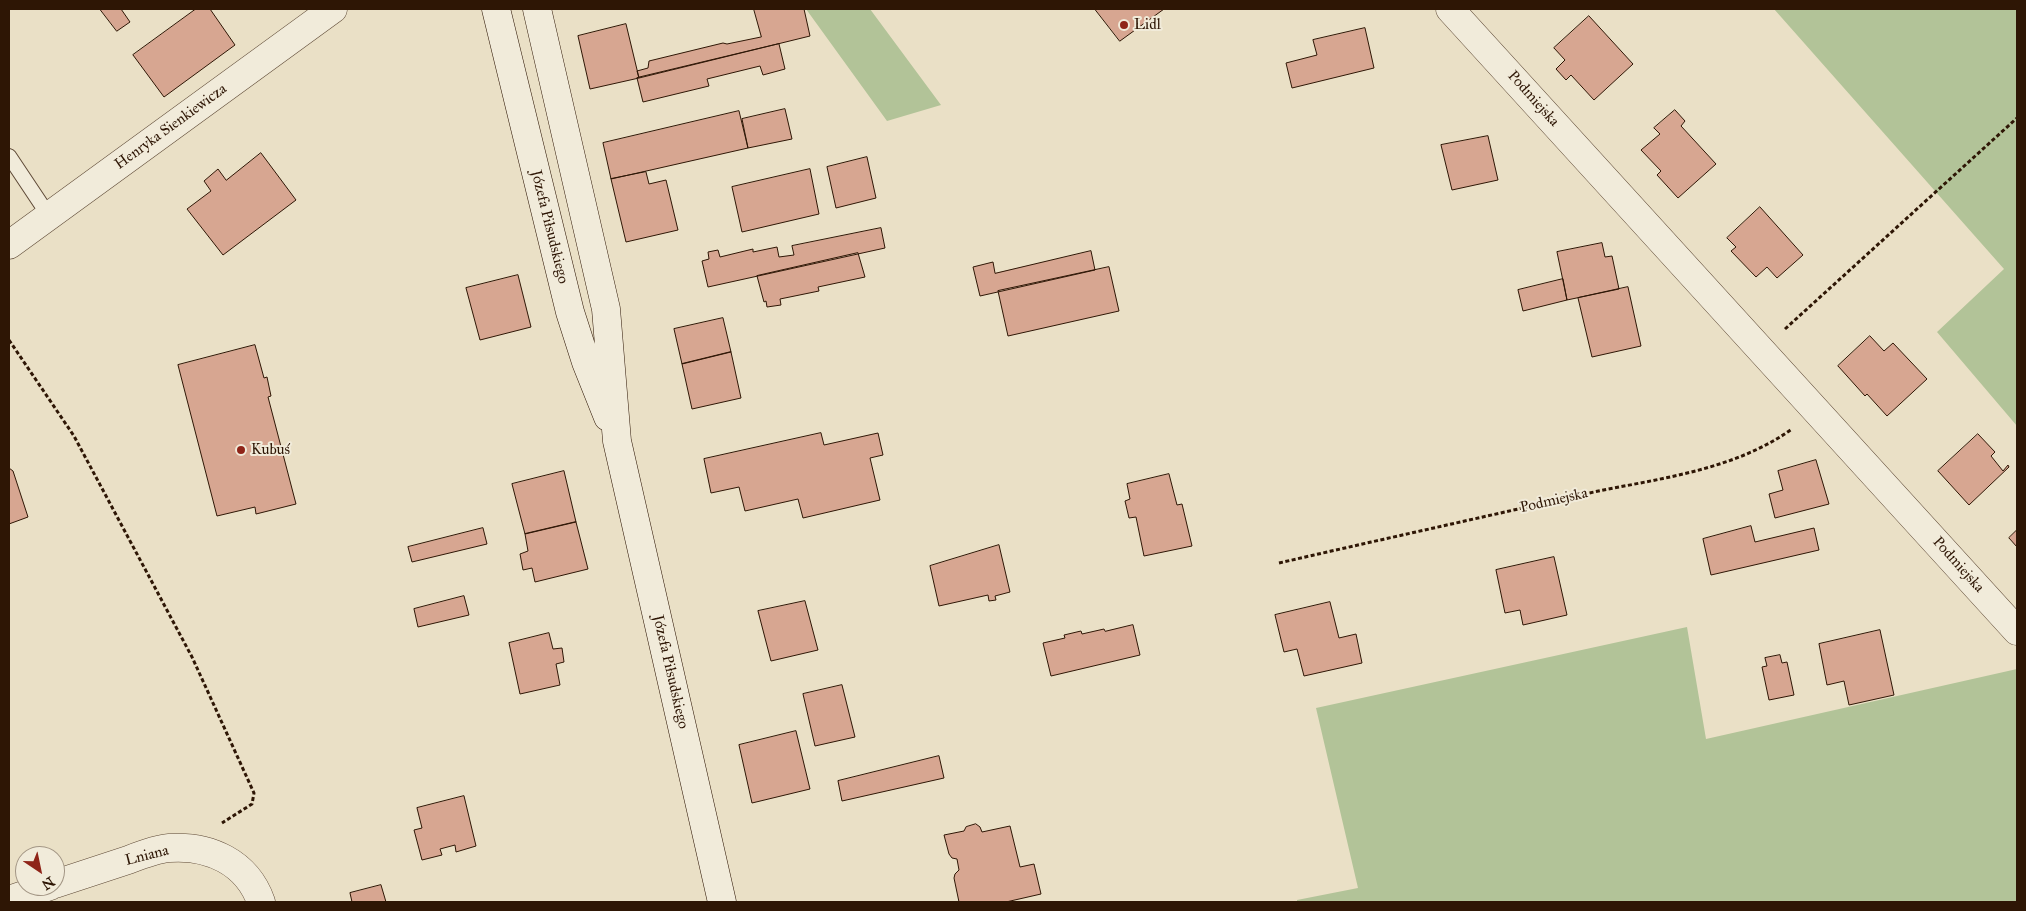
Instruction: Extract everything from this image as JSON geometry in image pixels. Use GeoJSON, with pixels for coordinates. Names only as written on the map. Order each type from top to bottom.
{"type":"FeatureCollection","features":[{"type":"Feature","properties":{"kind":"street","name":"Henryka Sienkiewicza"},"geometry":{"type":"LineString","coordinates":[[9,244],[333,9]]}},
{"type":"Feature","properties":{"kind":"street","name":"Józefa Piłsudskiego"},"geometry":{"type":"LineString","coordinates":[[496,9],[570,312],[586,362],[617,441]]}},
{"type":"Feature","properties":{"kind":"street","name":"Józefa Piłsudskiego"},"geometry":{"type":"LineString","coordinates":[[537,9],[606,309],[617,441],[722,902]]}},
{"type":"Feature","properties":{"kind":"street","name":"Podmiejska"},"geometry":{"type":"LineString","coordinates":[[1450,9],[2017,631]]}},
{"type":"Feature","properties":{"kind":"street","name":"Lniana"},"geometry":{"type":"LineString","coordinates":[[65,881],[168,848],[205,850],[222,856],[238,869],[249,880],[261,902]]}},
{"type":"Feature","properties":{"kind":"lane"},"geometry":{"type":"LineString","coordinates":[[9,156],[49,216]]}},
{"type":"Feature","properties":{"kind":"path"},"geometry":{"type":"LineString","coordinates":[[1762,350],[2017,118]]}},
{"type":"Feature","properties":{"kind":"path"},"geometry":{"type":"LineString","coordinates":[[9,340],[79,444],[192,657],[254,792],[252,804],[221,824]]}},
{"type":"Feature","properties":{"kind":"path","name":"Podmiejska"},"geometry":{"type":"LineString","coordinates":[[1279,563],[1628,484],[1706,469],[1771,443],[1817,411]]}},
{"type":"Feature","properties":{"kind":"green space"},"geometry":{"type":"Polygon","coordinates":[[[806,9],[870,9],[941,105],[887,121],[806,9]]]}},
{"type":"Feature","properties":{"kind":"green space"},"geometry":{"type":"Polygon","coordinates":[[[1774,9],[2017,9],[2017,426],[1937,332],[2004,269],[1774,9]]]}},
{"type":"Feature","properties":{"kind":"green space"},"geometry":{"type":"Polygon","coordinates":[[[1687,627],[1706,739],[2017,669],[2017,902],[1297,902],[1297,900],[1358,888],[1316,708],[1687,627]]]}},
{"type":"Feature","properties":{"kind":"building"},"geometry":{"type":"Polygon","coordinates":[[[100,9],[121,9],[130,22],[117,31],[100,9]]]}},
{"type":"Feature","properties":{"kind":"building"},"geometry":{"type":"Polygon","coordinates":[[[196,9],[210,9],[235,45],[164,97],[133,55],[196,9]]]}},
{"type":"Feature","properties":{"kind":"building"},"geometry":{"type":"Polygon","coordinates":[[[754,9],[804,9],[810,36],[639,78],[637,71],[648,68],[649,61],[723,43],[727,44],[761,37],[754,9]]]}},
{"type":"Feature","properties":{"kind":"building","name":"Lidl"},"geometry":{"type":"Polygon","coordinates":[[[1095,9],[1164,9],[1120,41],[1095,9]]]}},
{"type":"Feature","properties":{"kind":"building"},"geometry":{"type":"Polygon","coordinates":[[[1589,16],[1633,64],[1594,100],[1571,75],[1566,80],[1556,69],[1565,60],[1554,48],[1589,16]]]}},
{"type":"Feature","properties":{"kind":"building"},"geometry":{"type":"Polygon","coordinates":[[[626,24],[639,78],[590,89],[578,36],[626,24]]]}},
{"type":"Feature","properties":{"kind":"building"},"geometry":{"type":"Polygon","coordinates":[[[1365,28],[1374,68],[1292,88],[1286,63],[1317,55],[1313,40],[1365,28]]]}},
{"type":"Feature","properties":{"kind":"building"},"geometry":{"type":"Polygon","coordinates":[[[779,44],[785,69],[763,75],[760,66],[707,79],[709,86],[643,102],[637,78],[779,44]]]}},
{"type":"Feature","properties":{"kind":"building"},"geometry":{"type":"Polygon","coordinates":[[[785,109],[792,139],[748,148],[742,119],[785,109]]]}},
{"type":"Feature","properties":{"kind":"building"},"geometry":{"type":"Polygon","coordinates":[[[1675,110],[1685,121],[1681,126],[1716,164],[1678,198],[1657,175],[1661,171],[1641,150],[1660,134],[1654,128],[1675,110]]]}},
{"type":"Feature","properties":{"kind":"building"},"geometry":{"type":"Polygon","coordinates":[[[739,111],[748,148],[611,179],[603,143],[739,111]]]}},
{"type":"Feature","properties":{"kind":"building"},"geometry":{"type":"Polygon","coordinates":[[[1488,136],[1498,180],[1452,190],[1441,145],[1488,136]]]}},
{"type":"Feature","properties":{"kind":"building"},"geometry":{"type":"Polygon","coordinates":[[[261,153],[296,200],[223,255],[187,209],[211,191],[204,181],[218,169],[226,180],[261,153]]]}},
{"type":"Feature","properties":{"kind":"building"},"geometry":{"type":"Polygon","coordinates":[[[867,157],[876,198],[836,208],[827,167],[867,157]]]}},
{"type":"Feature","properties":{"kind":"building"},"geometry":{"type":"Polygon","coordinates":[[[810,169],[819,214],[742,232],[732,187],[810,169]]]}},
{"type":"Feature","properties":{"kind":"building"},"geometry":{"type":"Polygon","coordinates":[[[646,172],[649,184],[666,180],[678,230],[626,242],[611,179],[646,172]]]}},
{"type":"Feature","properties":{"kind":"building"},"geometry":{"type":"Polygon","coordinates":[[[1760,207],[1803,255],[1777,278],[1767,267],[1756,277],[1731,251],[1736,247],[1727,238],[1760,207]]]}},
{"type":"Feature","properties":{"kind":"building"},"geometry":{"type":"Polygon","coordinates":[[[881,228],[885,248],[708,287],[702,261],[709,259],[708,252],[718,250],[720,257],[753,249],[753,252],[777,247],[779,257],[794,255],[792,246],[881,228]]]}},
{"type":"Feature","properties":{"kind":"building"},"geometry":{"type":"Polygon","coordinates":[[[1602,243],[1605,257],[1612,256],[1619,289],[1567,300],[1557,252],[1602,243]]]}},
{"type":"Feature","properties":{"kind":"building"},"geometry":{"type":"Polygon","coordinates":[[[1091,251],[1095,270],[980,296],[973,267],[993,262],[995,273],[1091,251]]]}},
{"type":"Feature","properties":{"kind":"building"},"geometry":{"type":"Polygon","coordinates":[[[858,253],[865,277],[818,287],[819,291],[780,299],[781,305],[767,307],[766,301],[764,302],[757,276],[858,253]]]}},
{"type":"Feature","properties":{"kind":"building"},"geometry":{"type":"Polygon","coordinates":[[[1109,267],[1119,311],[1008,336],[998,291],[1109,267]]]}},
{"type":"Feature","properties":{"kind":"building"},"geometry":{"type":"Polygon","coordinates":[[[518,275],[531,327],[480,340],[466,288],[518,275]]]}},
{"type":"Feature","properties":{"kind":"building"},"geometry":{"type":"Polygon","coordinates":[[[1563,279],[1567,300],[1523,311],[1518,290],[1563,279]]]}},
{"type":"Feature","properties":{"kind":"building"},"geometry":{"type":"Polygon","coordinates":[[[1628,287],[1641,346],[1592,357],[1578,298],[1628,287]]]}},
{"type":"Feature","properties":{"kind":"building"},"geometry":{"type":"Polygon","coordinates":[[[723,318],[731,352],[682,364],[674,329],[723,318]]]}},
{"type":"Feature","properties":{"kind":"building"},"geometry":{"type":"Polygon","coordinates":[[[1870,336],[1884,351],[1893,343],[1927,379],[1887,416],[1867,394],[1865,396],[1838,366],[1870,336]]]}},
{"type":"Feature","properties":{"kind":"building","name":"Kubuś"},"geometry":{"type":"Polygon","coordinates":[[[255,345],[264,378],[267,377],[271,396],[268,397],[296,504],[256,514],[255,507],[217,516],[178,365],[255,345]]]}},
{"type":"Feature","properties":{"kind":"building"},"geometry":{"type":"Polygon","coordinates":[[[731,352],[741,398],[692,409],[682,364],[731,352]]]}},
{"type":"Feature","properties":{"kind":"building"},"geometry":{"type":"Polygon","coordinates":[[[821,433],[824,445],[878,433],[883,455],[870,458],[880,500],[803,518],[798,499],[745,511],[739,487],[711,493],[704,459],[821,433]]]}},
{"type":"Feature","properties":{"kind":"building"},"geometry":{"type":"Polygon","coordinates":[[[1978,434],[1995,452],[1991,456],[2003,471],[2008,465],[2009,467],[1969,505],[1938,471],[1978,434]]]}},
{"type":"Feature","properties":{"kind":"building"},"geometry":{"type":"Polygon","coordinates":[[[1816,460],[1829,504],[1775,518],[1769,494],[1783,490],[1778,471],[1816,460]]]}},
{"type":"Feature","properties":{"kind":"building"},"geometry":{"type":"Polygon","coordinates":[[[9,468],[13,471],[28,517],[9,524],[9,468]]]}},
{"type":"Feature","properties":{"kind":"building"},"geometry":{"type":"Polygon","coordinates":[[[564,471],[576,522],[525,534],[512,484],[564,471]]]}},
{"type":"Feature","properties":{"kind":"building"},"geometry":{"type":"Polygon","coordinates":[[[1169,474],[1177,505],[1182,504],[1192,546],[1144,556],[1136,517],[1129,518],[1125,501],[1130,499],[1127,484],[1169,474]]]}},
{"type":"Feature","properties":{"kind":"building"},"geometry":{"type":"Polygon","coordinates":[[[576,522],[588,569],[535,582],[532,568],[523,570],[520,554],[528,551],[525,534],[576,522]]]}},
{"type":"Feature","properties":{"kind":"building"},"geometry":{"type":"Polygon","coordinates":[[[1751,526],[1755,542],[1814,528],[1819,550],[1711,575],[1703,539],[1751,526]]]}},
{"type":"Feature","properties":{"kind":"building"},"geometry":{"type":"Polygon","coordinates":[[[483,528],[487,544],[412,562],[408,547],[483,528]]]}},
{"type":"Feature","properties":{"kind":"building"},"geometry":{"type":"Polygon","coordinates":[[[2017,530],[2017,547],[2009,538],[2017,530]]]}},
{"type":"Feature","properties":{"kind":"building"},"geometry":{"type":"Polygon","coordinates":[[[999,545],[1010,592],[995,596],[996,600],[989,601],[988,595],[939,606],[930,566],[999,545]]]}},
{"type":"Feature","properties":{"kind":"building"},"geometry":{"type":"Polygon","coordinates":[[[1554,557],[1567,615],[1523,625],[1520,610],[1505,613],[1496,570],[1554,557]]]}},
{"type":"Feature","properties":{"kind":"building"},"geometry":{"type":"Polygon","coordinates":[[[464,596],[469,615],[418,627],[414,609],[464,596]]]}},
{"type":"Feature","properties":{"kind":"building"},"geometry":{"type":"Polygon","coordinates":[[[805,601],[818,650],[771,661],[758,611],[805,601]]]}},
{"type":"Feature","properties":{"kind":"building"},"geometry":{"type":"Polygon","coordinates":[[[1330,602],[1339,638],[1356,634],[1362,663],[1304,676],[1297,649],[1284,652],[1275,615],[1330,602]]]}},
{"type":"Feature","properties":{"kind":"building"},"geometry":{"type":"Polygon","coordinates":[[[1133,625],[1140,655],[1051,676],[1043,643],[1065,638],[1064,635],[1081,631],[1082,634],[1133,625]]]}},
{"type":"Feature","properties":{"kind":"building"},"geometry":{"type":"Polygon","coordinates":[[[1880,630],[1894,695],[1849,705],[1844,681],[1827,685],[1819,644],[1880,630]]]}},
{"type":"Feature","properties":{"kind":"building"},"geometry":{"type":"Polygon","coordinates":[[[549,633],[553,649],[562,648],[564,662],[556,664],[560,685],[520,694],[509,643],[549,633]]]}},
{"type":"Feature","properties":{"kind":"building"},"geometry":{"type":"Polygon","coordinates":[[[1780,655],[1782,663],[1787,662],[1794,695],[1769,700],[1762,667],[1767,666],[1765,658],[1780,655]]]}},
{"type":"Feature","properties":{"kind":"building"},"geometry":{"type":"Polygon","coordinates":[[[842,685],[855,737],[815,746],[803,694],[842,685]]]}},
{"type":"Feature","properties":{"kind":"building"},"geometry":{"type":"Polygon","coordinates":[[[796,731],[810,789],[752,803],[739,745],[796,731]]]}},
{"type":"Feature","properties":{"kind":"building"},"geometry":{"type":"Polygon","coordinates":[[[939,756],[944,778],[842,801],[838,781],[939,756]]]}},
{"type":"Feature","properties":{"kind":"building"},"geometry":{"type":"Polygon","coordinates":[[[464,796],[476,846],[456,852],[455,845],[440,849],[442,855],[422,860],[414,830],[422,828],[417,808],[464,796]]]}},
{"type":"Feature","properties":{"kind":"building"},"geometry":{"type":"Polygon","coordinates":[[[976,824],[982,832],[1010,826],[1020,867],[1034,864],[1041,894],[1006,902],[959,902],[954,878],[959,870],[957,859],[952,858],[949,854],[944,835],[964,831],[966,827],[976,824]]]}},
{"type":"Feature","properties":{"kind":"building"},"geometry":{"type":"Polygon","coordinates":[[[381,885],[386,902],[352,902],[350,893],[381,885]]]}},
{"type":"Feature","properties":{"kind":"place","name":"Lidl"},"geometry":{"type":"Point","coordinates":[1124,25]}},
{"type":"Feature","properties":{"kind":"place","name":"Kubuś"},"geometry":{"type":"Point","coordinates":[241,450]}}]}
